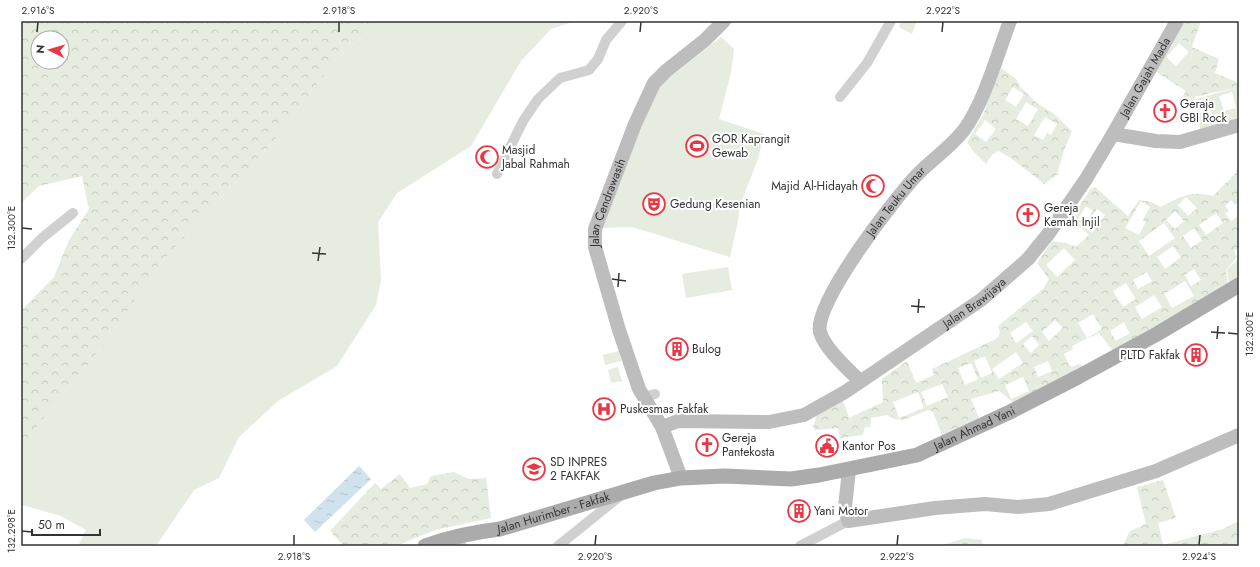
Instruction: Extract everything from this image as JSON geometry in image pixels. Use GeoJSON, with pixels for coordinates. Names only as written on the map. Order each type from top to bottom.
{"type":"FeatureCollection","features":[{"type":"Feature","properties":{"kind":"main road","name":"Jalan Cendrawasih"},"geometry":{"type":"LineString","coordinates":[[681,478],[649,395],[619,330],[595,247],[595,229],[634,124],[654,83],[666,71],[705,40],[724,21]]}},
{"type":"Feature","properties":{"kind":"main road","name":"Jalan Teuku Umar"},"geometry":{"type":"LineString","coordinates":[[860,381],[837,357],[822,336],[819,324],[824,310],[862,246],[886,212],[917,176],[954,141],[972,118],[1010,21]]}},
{"type":"Feature","properties":{"kind":"main road","name":"Jalan Gajah Mada"},"geometry":{"type":"LineString","coordinates":[[1113,134],[1177,21]]}},
{"type":"Feature","properties":{"kind":"main road"},"geometry":{"type":"LineString","coordinates":[[1113,134],[1156,141],[1180,142],[1239,125]]}},
{"type":"Feature","properties":{"kind":"main road","name":"Jalan Brawijaya"},"geometry":{"type":"LineString","coordinates":[[662,427],[673,422],[685,420],[749,423],[786,420],[804,415],[845,392],[981,300],[1028,259],[1049,233],[1086,179],[1113,134]]}},
{"type":"Feature","properties":{"kind":"main road","name":"Jalan Ahmad Yani"},"geometry":{"type":"LineString","coordinates":[[681,478],[725,476],[791,479],[849,470],[909,458],[1010,412],[1131,349],[1239,285]]}},
{"type":"Feature","properties":{"kind":"main road"},"geometry":{"type":"LineString","coordinates":[[849,470],[845,507],[848,521],[935,508],[978,504],[1018,507],[1049,504],[1156,471],[1239,435]]}},
{"type":"Feature","properties":{"kind":"main road","name":"Jalan Hurimber - Fakfak"},"geometry":{"type":"LineString","coordinates":[[425,546],[446,539],[500,529],[654,483],[681,478]]}},
{"type":"Feature","properties":{"kind":"street"},"geometry":{"type":"LineString","coordinates":[[497,174],[523,121],[538,99],[560,78],[589,70],[598,59],[606,40],[622,21]]}},
{"type":"Feature","properties":{"kind":"street"},"geometry":{"type":"LineString","coordinates":[[840,98],[867,64],[891,21]]}},
{"type":"Feature","properties":{"kind":"street"},"geometry":{"type":"LineString","coordinates":[[21,259],[73,213]]}},
{"type":"Feature","properties":{"kind":"street"},"geometry":{"type":"LineString","coordinates":[[558,546],[626,491]]}},
{"type":"Feature","properties":{"kind":"street"},"geometry":{"type":"LineString","coordinates":[[800,546],[848,521]]}},
{"type":"Feature","properties":{"kind":"street"},"geometry":{"type":"LineString","coordinates":[[446,539],[462,546]]}},
{"type":"Feature","properties":{"kind":"green space"},"geometry":{"type":"Polygon","coordinates":[[[21,21],[383,21],[338,57],[268,148],[163,260],[102,347],[21,446],[21,311],[54,277],[69,240],[89,209],[82,176],[39,186],[21,203],[21,21]]]}},
{"type":"Feature","properties":{"kind":"green space"},"geometry":{"type":"Polygon","coordinates":[[[383,21],[575,21],[551,29],[521,61],[471,146],[397,193],[378,222],[381,280],[376,305],[337,366],[278,401],[239,437],[219,478],[194,490],[156,546],[78,546],[86,530],[61,516],[22,505],[21,446],[102,347],[163,260],[268,148],[338,57],[383,21]]]}},
{"type":"Feature","properties":{"kind":"green space"},"geometry":{"type":"Polygon","coordinates":[[[901,21],[917,21],[912,34],[899,27],[901,21]]]}},
{"type":"Feature","properties":{"kind":"green space"},"geometry":{"type":"Polygon","coordinates":[[[1185,21],[1201,21],[1192,47],[1219,59],[1215,73],[1239,83],[1239,87],[1194,97],[1195,108],[1181,106],[1179,102],[1186,91],[1156,72],[1185,21]],[[1180,40],[1172,46],[1158,71],[1172,77],[1177,77],[1184,72],[1187,68],[1193,50],[1186,41],[1180,40]]]}},
{"type":"Feature","properties":{"kind":"green space","name":"GOR Kaprangit Gewab"},"geometry":{"type":"Polygon","coordinates":[[[721,37],[734,49],[731,73],[719,119],[764,134],[758,159],[740,205],[730,257],[632,227],[600,228],[661,80],[669,78],[721,37]]]}},
{"type":"Feature","properties":{"kind":"green space"},"geometry":{"type":"Polygon","coordinates":[[[1180,40],[1186,41],[1193,49],[1187,68],[1177,77],[1170,77],[1157,71],[1172,46],[1180,40]],[[1179,43],[1166,57],[1176,66],[1189,52],[1179,43]]]}},
{"type":"Feature","properties":{"kind":"green space"},"geometry":{"type":"Polygon","coordinates":[[[1001,68],[1016,79],[1021,88],[1038,104],[1053,113],[1072,131],[1063,153],[1057,175],[1044,184],[1011,158],[998,151],[992,155],[986,164],[973,151],[967,142],[983,115],[1001,68]],[[1013,87],[1005,100],[1016,107],[1024,94],[1013,87]],[[1026,102],[1016,119],[1028,126],[1038,109],[1026,102]],[[1040,110],[1031,127],[1036,129],[1045,114],[1045,110],[1040,110]],[[1045,117],[1034,135],[1043,140],[1047,133],[1051,135],[1057,124],[1045,117]],[[985,120],[975,134],[986,142],[996,129],[985,120]]]}},
{"type":"Feature","properties":{"kind":"green space"},"geometry":{"type":"Polygon","coordinates":[[[1239,87],[1239,117],[1200,129],[1196,99],[1239,87]],[[1232,92],[1219,96],[1224,111],[1236,108],[1232,92]],[[1208,100],[1197,103],[1202,118],[1212,115],[1208,100]]]}},
{"type":"Feature","properties":{"kind":"green space"},"geometry":{"type":"Polygon","coordinates":[[[1040,109],[1045,110],[1045,114],[1036,129],[1034,129],[1031,127],[1040,109]]]}},
{"type":"Feature","properties":{"kind":"green space"},"geometry":{"type":"Polygon","coordinates":[[[1239,159],[1239,205],[1237,203],[1235,205],[1231,200],[1225,206],[1229,211],[1225,214],[1232,221],[1239,215],[1239,247],[1234,251],[1237,257],[1226,270],[1228,287],[1150,333],[1113,351],[1099,333],[1075,344],[1072,346],[1073,349],[1064,354],[1069,365],[1073,367],[1078,364],[1082,365],[1083,370],[1037,394],[1014,403],[999,391],[971,399],[979,418],[942,435],[933,412],[928,410],[904,420],[894,419],[887,415],[871,418],[870,427],[865,427],[863,435],[840,438],[838,428],[815,430],[813,427],[817,414],[842,398],[849,418],[883,402],[882,379],[907,361],[916,383],[934,375],[932,369],[998,338],[1000,332],[998,326],[1043,289],[1049,279],[1037,263],[1052,241],[1066,243],[1076,247],[1089,235],[1071,219],[1090,190],[1095,187],[1128,216],[1139,200],[1151,202],[1161,207],[1192,194],[1205,194],[1213,196],[1236,173],[1239,159]],[[1186,197],[1178,205],[1188,216],[1197,208],[1186,197]],[[1141,201],[1125,228],[1139,235],[1146,222],[1143,220],[1150,207],[1141,201]],[[1086,206],[1078,219],[1084,224],[1093,211],[1086,206]],[[1097,209],[1084,227],[1092,233],[1105,215],[1097,209]],[[1175,211],[1166,220],[1175,229],[1184,221],[1175,211]],[[1216,213],[1199,225],[1206,235],[1223,223],[1216,213]],[[1164,223],[1139,241],[1149,256],[1175,238],[1164,223]],[[1194,228],[1183,236],[1191,248],[1202,240],[1194,228]],[[1173,246],[1157,257],[1165,269],[1181,257],[1173,246]],[[1064,248],[1046,265],[1057,277],[1075,260],[1064,248]],[[1194,269],[1185,275],[1191,286],[1201,280],[1194,269]],[[1147,272],[1133,280],[1138,289],[1152,281],[1147,272]],[[1185,281],[1164,294],[1172,308],[1194,296],[1185,281]],[[1126,283],[1113,291],[1123,307],[1136,299],[1126,283]],[[1154,295],[1135,307],[1142,319],[1162,307],[1154,295]],[[1093,314],[1078,323],[1087,338],[1102,329],[1093,314]],[[1055,320],[1042,332],[1049,341],[1063,328],[1055,320]],[[1026,322],[1010,333],[1016,343],[1033,331],[1026,322]],[[1124,322],[1110,331],[1116,341],[1130,333],[1124,322]],[[1032,336],[1023,344],[1031,353],[1039,345],[1032,336]],[[1016,352],[992,369],[999,379],[1023,363],[1016,352]],[[985,356],[974,361],[981,378],[992,373],[985,356]],[[1048,361],[1034,367],[1038,377],[1052,371],[1048,361]],[[971,363],[958,368],[965,385],[978,379],[971,363]],[[1023,377],[1005,385],[1011,399],[1029,391],[1023,377]],[[942,384],[921,392],[927,406],[948,397],[942,384]],[[918,392],[893,402],[899,418],[924,408],[918,392]]]}},
{"type":"Feature","properties":{"kind":"green space"},"geometry":{"type":"Polygon","coordinates":[[[1239,258],[1239,281],[1229,286],[1227,270],[1239,258]]]}},
{"type":"Feature","properties":{"kind":"green space"},"geometry":{"type":"Polygon","coordinates":[[[728,267],[732,290],[686,298],[682,274],[728,267]]]}},
{"type":"Feature","properties":{"kind":"green space"},"geometry":{"type":"Polygon","coordinates":[[[619,351],[621,361],[605,365],[603,355],[619,351]]]}},
{"type":"Feature","properties":{"kind":"green space"},"geometry":{"type":"Polygon","coordinates":[[[618,367],[622,381],[611,383],[608,370],[618,367]]]}},
{"type":"Feature","properties":{"kind":"green space"},"geometry":{"type":"Polygon","coordinates":[[[454,472],[469,479],[486,478],[491,518],[435,530],[396,546],[340,546],[342,544],[330,531],[375,483],[381,489],[400,474],[410,488],[427,484],[431,476],[454,472]]]}},
{"type":"Feature","properties":{"kind":"green space"},"geometry":{"type":"Polygon","coordinates":[[[1163,480],[1176,518],[1158,523],[1163,545],[1223,529],[1239,521],[1239,543],[1233,546],[1123,546],[1130,531],[1146,524],[1137,487],[1163,480]]]}},
{"type":"Feature","properties":{"kind":"green space"},"geometry":{"type":"Polygon","coordinates":[[[965,538],[982,540],[982,546],[940,546],[965,538]]]}},
{"type":"Feature","properties":{"kind":"water"},"geometry":{"type":"Polygon","coordinates":[[[359,466],[371,479],[315,532],[304,520],[359,466]]]}},
{"type":"Feature","properties":{"kind":"place","name":"Geraja GBI Rock"},"geometry":{"type":"Point","coordinates":[1165,111]}},
{"type":"Feature","properties":{"kind":"place","name":"GOR Kaprangit Gewab"},"geometry":{"type":"Point","coordinates":[697,146]}},
{"type":"Feature","properties":{"kind":"place","name":"Masjid Jabal Rahmah"},"geometry":{"type":"Point","coordinates":[487,157]}},
{"type":"Feature","properties":{"kind":"place","name":"Majid Al-Hidayah"},"geometry":{"type":"Point","coordinates":[873,186]}},
{"type":"Feature","properties":{"kind":"place","name":"Gedung Kesenian"},"geometry":{"type":"Point","coordinates":[654,204]}},
{"type":"Feature","properties":{"kind":"place","name":"Gereja Kemah Injil"},"geometry":{"type":"Point","coordinates":[1028,215]}},
{"type":"Feature","properties":{"kind":"place","name":"Bulog"},"geometry":{"type":"Point","coordinates":[677,349]}},
{"type":"Feature","properties":{"kind":"place","name":"PLTD Fakfak"},"geometry":{"type":"Point","coordinates":[1196,355]}},
{"type":"Feature","properties":{"kind":"place","name":"Puskesmas Fakfak"},"geometry":{"type":"Point","coordinates":[604,409]}},
{"type":"Feature","properties":{"kind":"place","name":"Gereja Pantekosta"},"geometry":{"type":"Point","coordinates":[707,445]}},
{"type":"Feature","properties":{"kind":"place","name":"Kantor Pos"},"geometry":{"type":"Point","coordinates":[827,446]}},
{"type":"Feature","properties":{"kind":"place","name":"SD INPRES 2 FAKFAK"},"geometry":{"type":"Point","coordinates":[534,469]}},
{"type":"Feature","properties":{"kind":"place","name":"Yani Motor"},"geometry":{"type":"Point","coordinates":[799,511]}}]}
